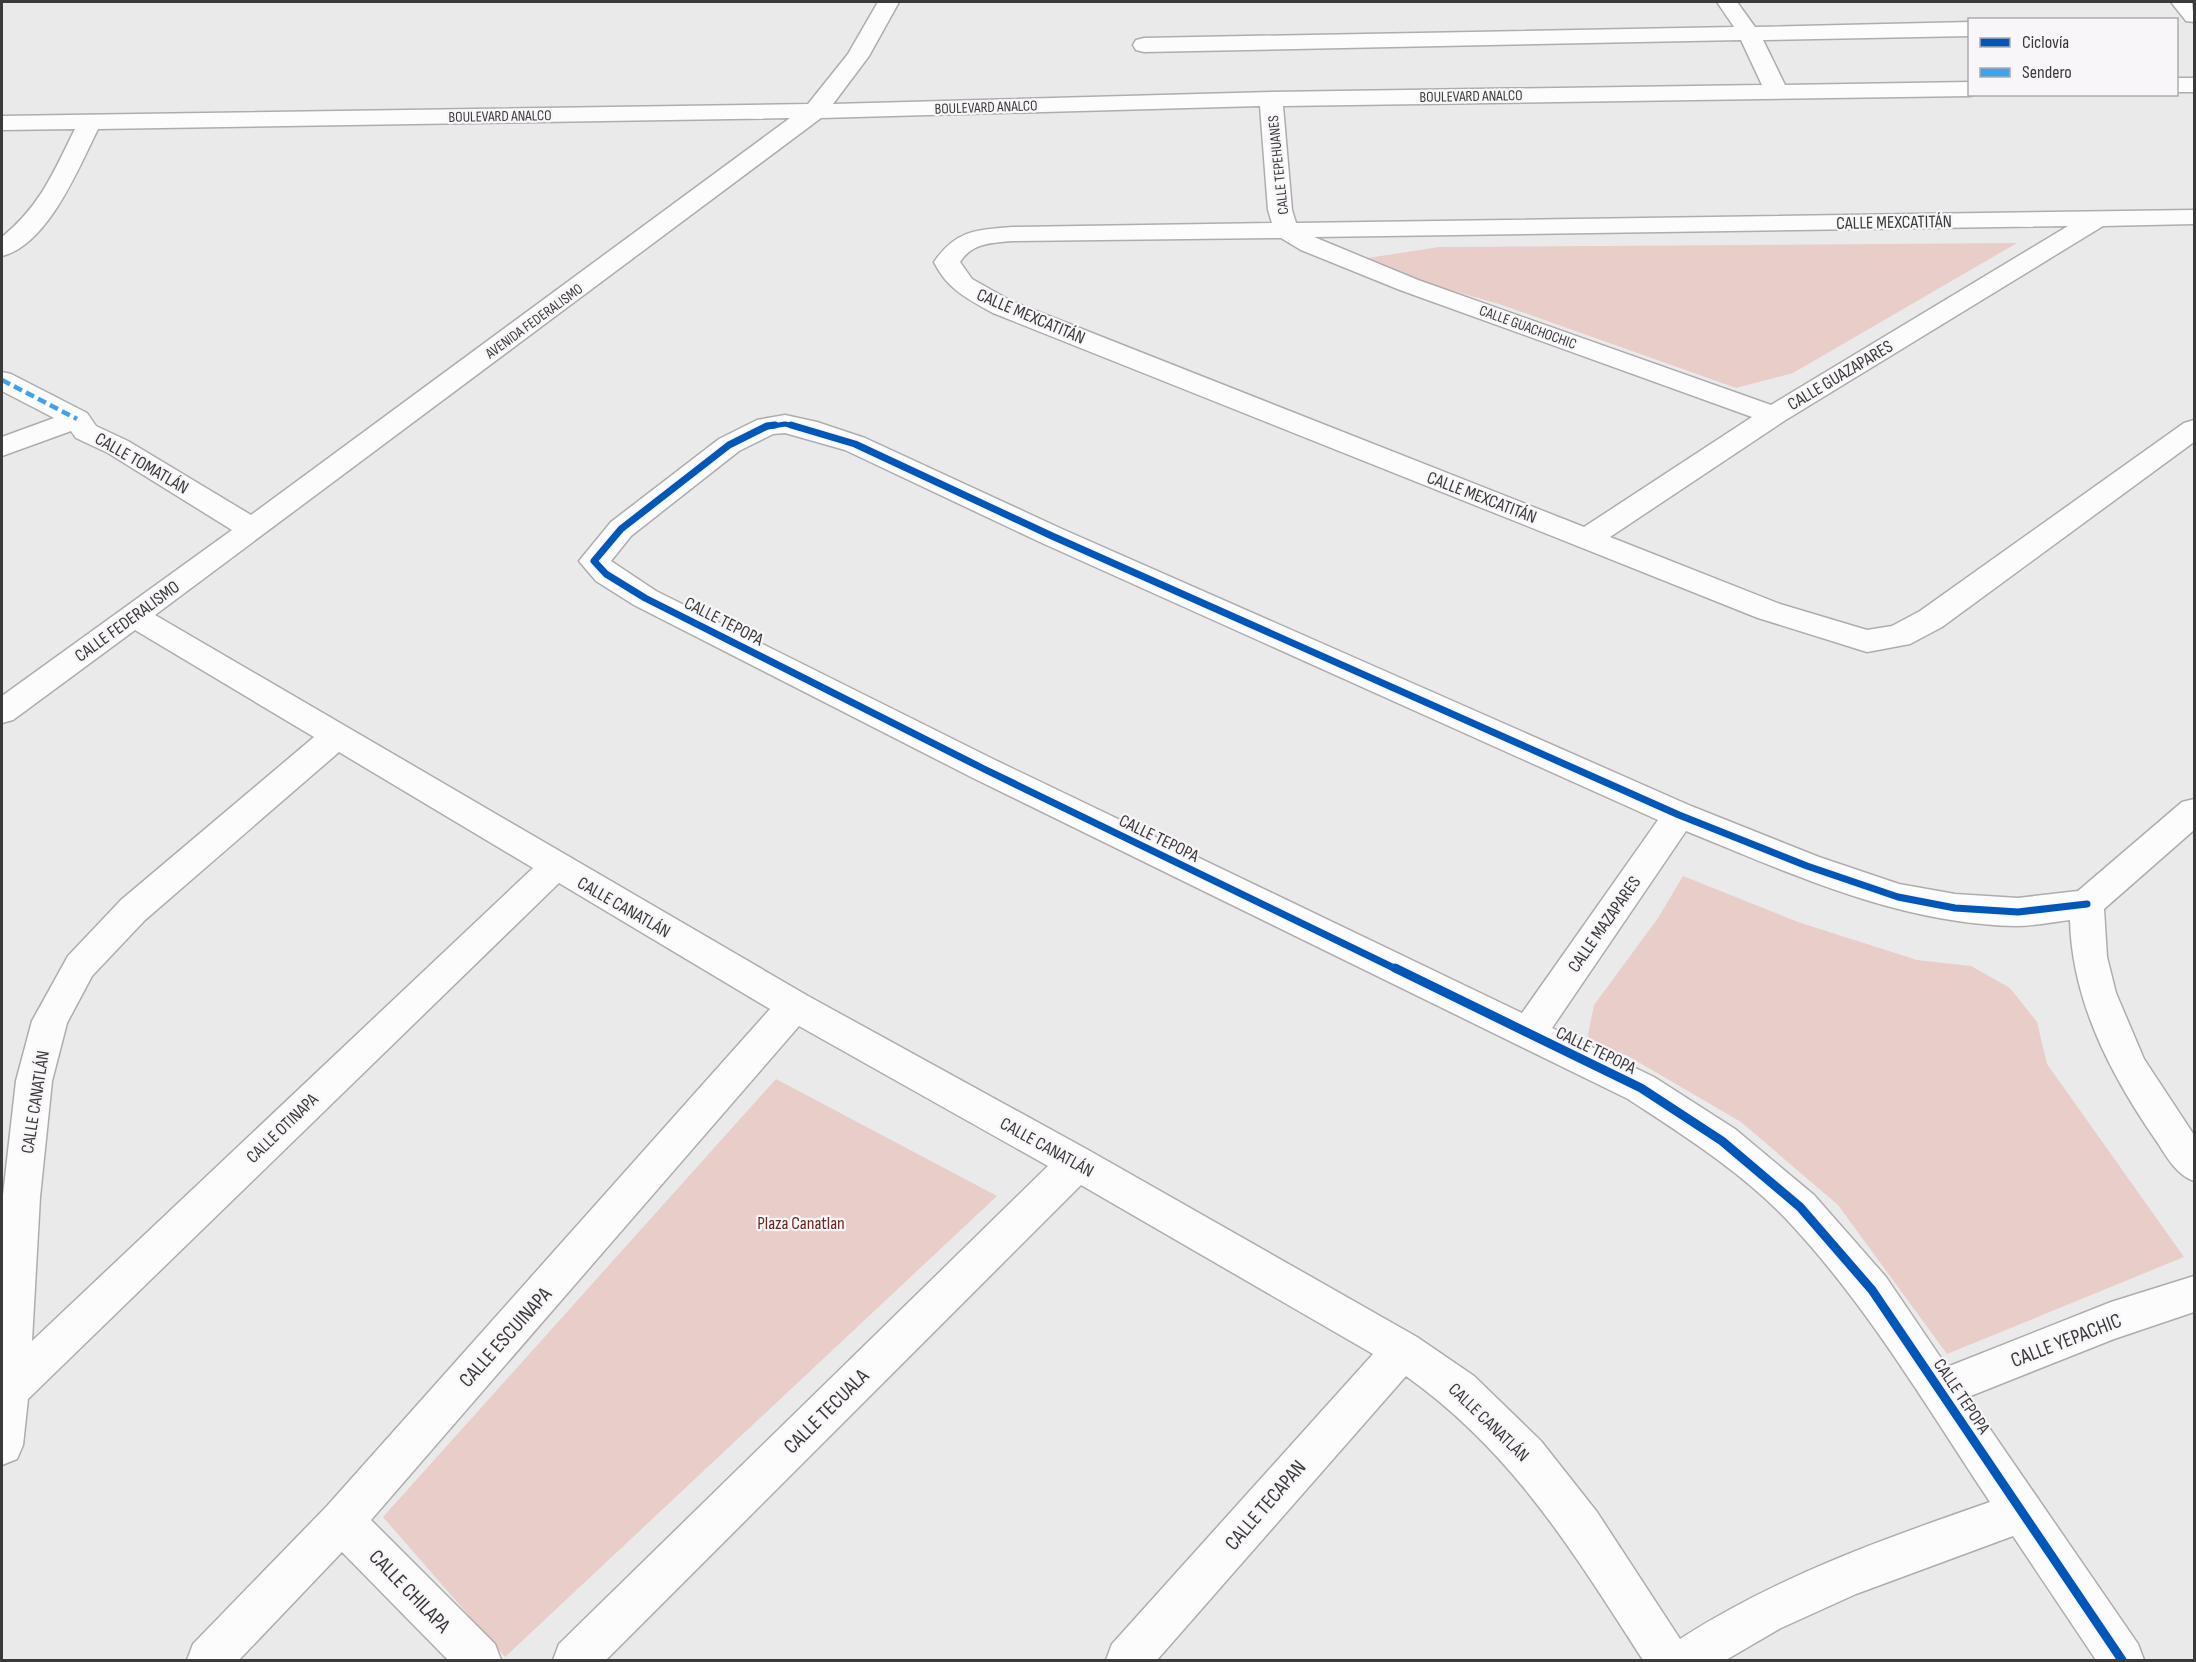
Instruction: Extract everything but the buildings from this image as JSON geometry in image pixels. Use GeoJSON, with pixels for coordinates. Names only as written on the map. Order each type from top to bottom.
{"type":"FeatureCollection","features":[{"type":"Feature","properties":{"kind":"street","name":"AVENIDA FEDERALISMO"},"geometry":{"type":"LineString","coordinates":[[252,529],[815,111],[858,56],[888,2]]}},
{"type":"Feature","properties":{"kind":"street"},"geometry":{"type":"LineString","coordinates":[[1727,2],[1748,32],[1777,92]]}},
{"type":"Feature","properties":{"kind":"street"},"geometry":{"type":"LineString","coordinates":[[2181,2],[2194,16]]}},
{"type":"Feature","properties":{"kind":"street"},"geometry":{"type":"LineString","coordinates":[[2178,24],[2194,23]]}},
{"type":"Feature","properties":{"kind":"street"},"geometry":{"type":"LineString","coordinates":[[1144,45],[1968,29]]}},
{"type":"Feature","properties":{"kind":"street"},"geometry":{"type":"LineString","coordinates":[[2178,85],[2194,85]]}},
{"type":"Feature","properties":{"kind":"street","name":"BOULEVARD ANALCO"},"geometry":{"type":"LineString","coordinates":[[2,123],[815,111],[1271,99],[1968,89]]}},
{"type":"Feature","properties":{"kind":"street","name":"CALLE TEPEHUANES"},"geometry":{"type":"LineString","coordinates":[[1271,99],[1280,210],[1286,230]]}},
{"type":"Feature","properties":{"kind":"street"},"geometry":{"type":"LineString","coordinates":[[2,249],[31,225],[50,202],[90,122]]}},
{"type":"Feature","properties":{"kind":"street","name":"CALLE MEXCATITÁN"},"geometry":{"type":"LineString","coordinates":[[2194,217],[1012,234],[969,239],[954,249],[947,262],[952,276],[968,289],[1002,307],[1769,611],[1824,630],[1867,641],[1899,636],[1931,619],[2194,429]]}},
{"type":"Feature","properties":{"kind":"street","name":"CALLE GUAZAPARES"},"geometry":{"type":"LineString","coordinates":[[1587,538],[1773,415],[2098,218]]}},
{"type":"Feature","properties":{"kind":"street","name":"CALLE GUACHOCHIC"},"geometry":{"type":"LineString","coordinates":[[1286,230],[1310,244],[1409,285],[1773,415]]}},
{"type":"Feature","properties":{"kind":"street","name":"CALLE TOMATLÁN"},"geometry":{"type":"LineString","coordinates":[[2,380],[77,419],[86,432],[118,447],[252,529]]}},
{"type":"Feature","properties":{"kind":"street"},"geometry":{"type":"LineString","coordinates":[[2,447],[77,419]]}},
{"type":"Feature","properties":{"kind":"street","name":"CALLE TEPOPA"},"geometry":{"type":"LineString","coordinates":[[2087,904],[2018,912],[1955,908],[1898,897],[1807,866],[1679,815],[1084,550],[855,444],[807,428],[784,424],[767,426],[729,445],[621,529],[594,561],[606,574],[656,604],[1005,779],[1641,1088],[1722,1141],[1800,1207],[1872,1290],[2122,1660]]}},
{"type":"Feature","properties":{"kind":"street","name":"CALLE FEDERALISMO"},"geometry":{"type":"LineString","coordinates":[[2,712],[252,529]]}},
{"type":"Feature","properties":{"kind":"street","name":"CALLE CANATLÁN"},"geometry":{"type":"LineString","coordinates":[[134,616],[555,867],[795,1006],[1077,1163],[1403,1350],[1460,1390],[1526,1455],[1582,1527],[1668,1660]]}},
{"type":"Feature","properties":{"kind":"street","name":"CALLE CANATLÁN"},"geometry":{"type":"LineString","coordinates":[[2,1445],[9,1390],[21,1197],[34,1082],[50,1021],[80,966],[133,910],[335,737]]}},
{"type":"Feature","properties":{"kind":"street"},"geometry":{"type":"LineString","coordinates":[[2194,811],[2087,904],[2091,962],[2109,1028],[2150,1104],[2194,1164]]}},
{"type":"Feature","properties":{"kind":"street","name":"CALLE MAZAPARES"},"geometry":{"type":"LineString","coordinates":[[1528,1033],[1679,815]]}},
{"type":"Feature","properties":{"kind":"street","name":"CALLE OTINAPA"},"geometry":{"type":"LineString","coordinates":[[9,1390],[555,867]]}},
{"type":"Feature","properties":{"kind":"street","name":"CALLE ESCUINAPA"},"geometry":{"type":"LineString","coordinates":[[209,1660],[342,1521],[795,1006]]}},
{"type":"Feature","properties":{"kind":"street","name":"CALLE TECUALA"},"geometry":{"type":"LineString","coordinates":[[575,1660],[1077,1163]]}},
{"type":"Feature","properties":{"kind":"street","name":"CALLE YEPACHIC"},"geometry":{"type":"LineString","coordinates":[[1940,1389],[2111,1321],[2194,1294]]}},
{"type":"Feature","properties":{"kind":"street","name":"CALLE TECAPAN"},"geometry":{"type":"LineString","coordinates":[[1128,1660],[1403,1350]]}},
{"type":"Feature","properties":{"kind":"street"},"geometry":{"type":"LineString","coordinates":[[1687,1660],[1723,1636],[1799,1597],[1908,1553],[2022,1512]]}},
{"type":"Feature","properties":{"kind":"street","name":"CALLE CHILAPA"},"geometry":{"type":"LineString","coordinates":[[342,1521],[479,1660]]}},
{"type":"Feature","properties":{"kind":"green space"},"geometry":{"type":"Polygon","coordinates":[[[2017,243],[1793,373],[1736,388],[1499,304],[1348,261],[1439,247],[2017,243]]]}},
{"type":"Feature","properties":{"kind":"green space"},"geometry":{"type":"Polygon","coordinates":[[[1683,876],[1798,922],[1917,960],[1971,966],[2010,988],[2037,1022],[2047,1064],[2184,1257],[1947,1354],[1838,1205],[1741,1122],[1628,1056],[1587,1040],[1594,1005],[1658,918],[1683,876]]]}},
{"type":"Feature","properties":{"kind":"green space","name":"Plaza Canatlan"},"geometry":{"type":"Polygon","coordinates":[[[776,1079],[997,1196],[505,1657],[383,1517],[776,1079]]]}},
{"type":"Feature","properties":{"kind":"marked path"},"geometry":{"type":"LineString","coordinates":[[2,380],[77,419]]}},
{"type":"Feature","properties":{"kind":"cycle path"},"geometry":{"type":"LineString","coordinates":[[2087,904],[2018,912],[1955,908],[1898,897],[1807,866],[1679,815],[1052,536],[855,444],[807,428],[785,424],[767,426],[729,445],[621,529],[594,561],[606,574],[645,598],[984,769],[1641,1088],[1722,1141],[1800,1207],[1872,1290],[2122,1660]]}}]}
